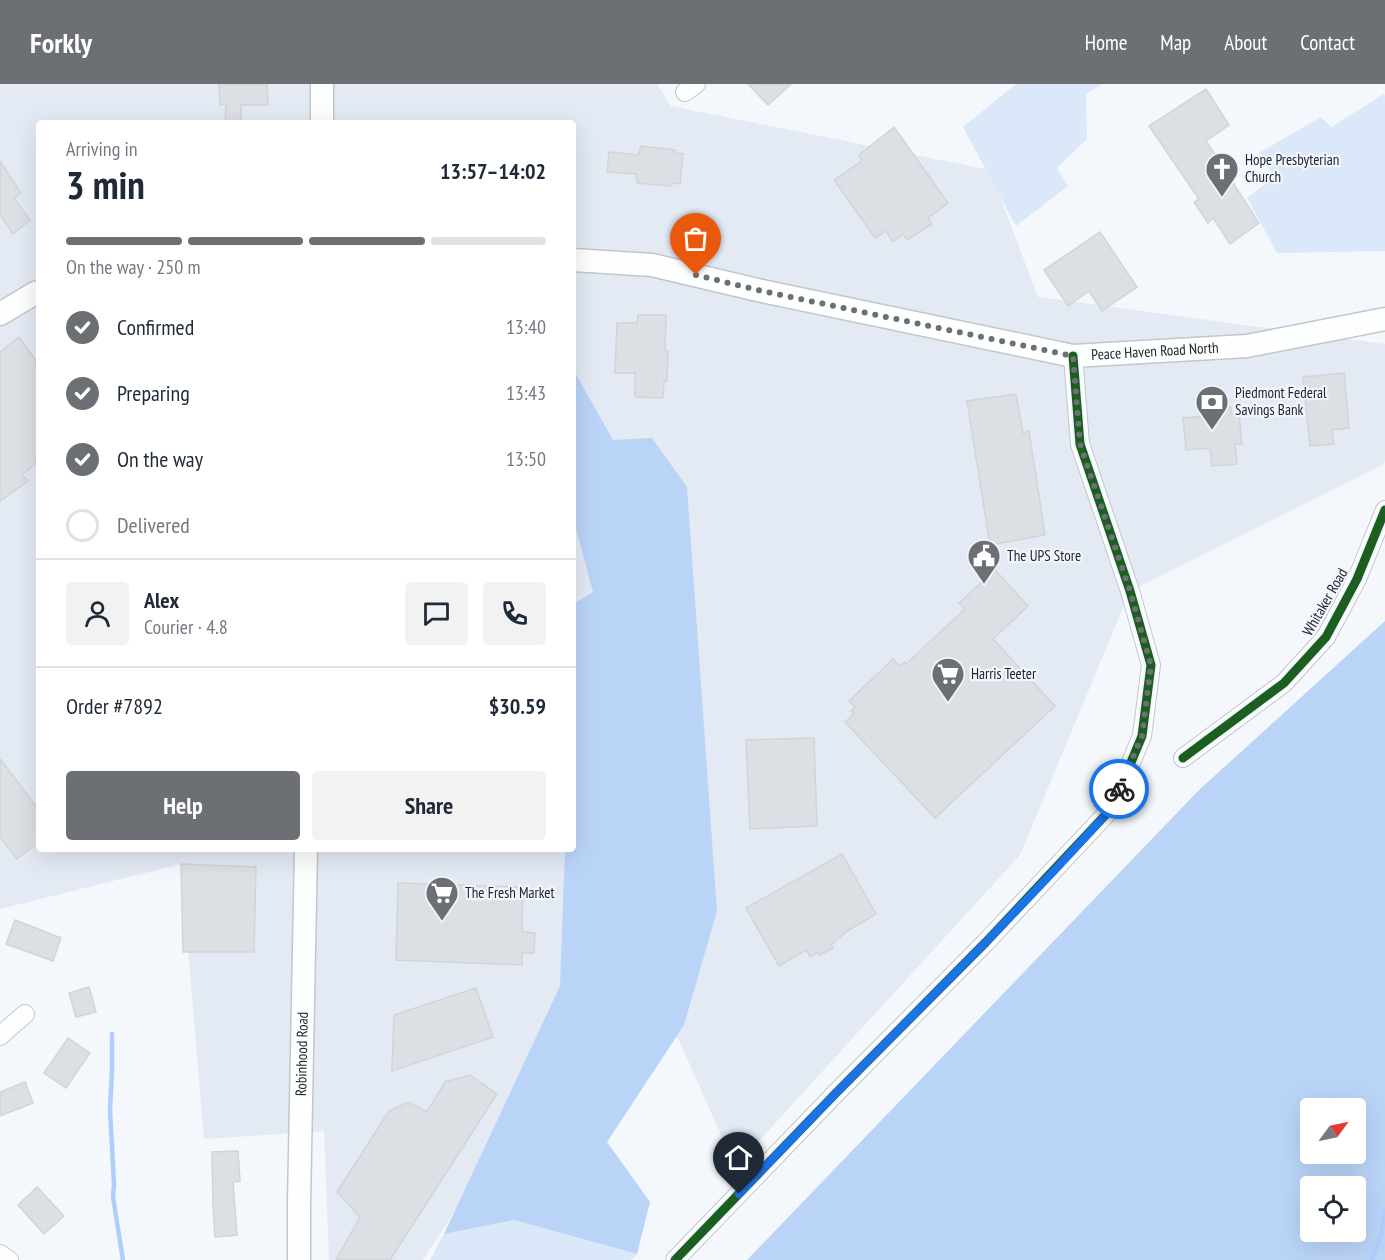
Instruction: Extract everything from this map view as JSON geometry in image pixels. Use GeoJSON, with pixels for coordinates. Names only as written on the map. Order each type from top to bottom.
{"type":"FeatureCollection","features":[{"type":"Feature","properties":{"kind":"main road"},"geometry":{"type":"LineString","coordinates":[[322,84],[322,120]]}},
{"type":"Feature","properties":{"kind":"main road","name":"Peace Haven Road North"},"geometry":{"type":"LineString","coordinates":[[576,260],[652,265],[762,291],[1073,356],[1247,346],[1385,319]]}},
{"type":"Feature","properties":{"kind":"main road"},"geometry":{"type":"LineString","coordinates":[[0,314],[36,293]]}},
{"type":"Feature","properties":{"kind":"main road","name":"Robinhood Road"},"geometry":{"type":"LineString","coordinates":[[299,1260],[306,852]]}},
{"type":"Feature","properties":{"kind":"street"},"geometry":{"type":"LineString","coordinates":[[675,1260],[986,942],[1112,808],[1142,736],[1151,665],[1130,591],[1080,444],[1073,356]]}},
{"type":"Feature","properties":{"kind":"street","name":"Whitaker Road"},"geometry":{"type":"LineString","coordinates":[[1183,758],[1284,683],[1326,637],[1357,579],[1385,510]]}},
{"type":"Feature","properties":{"kind":"street"},"geometry":{"type":"LineString","coordinates":[[0,1036],[25,1014]]}},
{"type":"Feature","properties":{"kind":"street"},"geometry":{"type":"LineString","coordinates":[[0,1254],[9,1260]]}},
{"type":"Feature","properties":{"kind":"shaded area"},"geometry":{"type":"Polygon","coordinates":[[[0,84],[657,84],[671,106],[990,170],[1038,297],[1385,344],[1384,464],[1130,591],[1020,855],[735,1167],[678,1038],[589,1004],[423,1260],[329,1260],[324,1131],[204,1139],[181,864],[0,909],[0,84]]]}},
{"type":"Feature","properties":{"kind":"shaded area"},"geometry":{"type":"Polygon","coordinates":[[[1016,84],[1102,84],[1086,94],[1087,139],[1057,168],[1068,186],[1016,226],[963,127],[1016,84]]]}},
{"type":"Feature","properties":{"kind":"shaded area"},"geometry":{"type":"Polygon","coordinates":[[[1384,94],[1385,251],[1277,253],[1247,198],[1275,177],[1259,153],[1321,117],[1331,127],[1384,94]]]}},
{"type":"Feature","properties":{"kind":"shaded area"},"geometry":{"type":"Polygon","coordinates":[[[576,374],[613,440],[652,438],[687,487],[717,911],[684,1025],[607,1142],[650,1202],[637,1254],[514,1220],[444,1234],[560,986],[565,852],[576,852],[576,602],[593,592],[576,529],[576,374]]]}},
{"type":"Feature","properties":{"kind":"shaded area"},"geometry":{"type":"Polygon","coordinates":[[[1385,621],[1385,1260],[747,1260],[1199,790],[1385,621]]]}},
{"type":"Feature","properties":{"kind":"shaded area"},"geometry":{"type":"Polygon","coordinates":[[[514,1220],[637,1254],[631,1260],[430,1260],[444,1234],[514,1220]]]}},
{"type":"Feature","properties":{"kind":"building"},"geometry":{"type":"Polygon","coordinates":[[[219,84],[267,84],[268,105],[241,105],[241,120],[225,120],[226,104],[220,105],[219,84]]]}},
{"type":"Feature","properties":{"kind":"building"},"geometry":{"type":"Polygon","coordinates":[[[748,84],[791,84],[768,105],[748,84]]]}},
{"type":"Feature","properties":{"kind":"building"},"geometry":{"type":"Polygon","coordinates":[[[1206,89],[1229,125],[1206,141],[1259,223],[1230,244],[1213,218],[1208,223],[1194,202],[1199,199],[1149,126],[1206,89]]]}},
{"type":"Feature","properties":{"kind":"building"},"geometry":{"type":"Polygon","coordinates":[[[894,127],[948,203],[928,218],[932,224],[907,240],[903,234],[893,242],[886,231],[875,238],[834,180],[862,161],[859,155],[894,127]]]}},
{"type":"Feature","properties":{"kind":"building"},"geometry":{"type":"Polygon","coordinates":[[[641,146],[675,150],[676,153],[683,154],[680,184],[672,183],[670,186],[637,183],[636,174],[607,172],[609,152],[638,155],[641,146]]]}},
{"type":"Feature","properties":{"kind":"building"},"geometry":{"type":"Polygon","coordinates":[[[0,161],[21,193],[14,198],[30,220],[13,234],[0,215],[0,161]]]}},
{"type":"Feature","properties":{"kind":"building"},"geometry":{"type":"Polygon","coordinates":[[[1100,232],[1137,287],[1102,311],[1089,291],[1068,306],[1044,270],[1100,232]]]}},
{"type":"Feature","properties":{"kind":"building"},"geometry":{"type":"Polygon","coordinates":[[[638,315],[666,315],[667,381],[664,381],[663,398],[635,397],[635,373],[615,373],[617,323],[637,323],[638,315]]]}},
{"type":"Feature","properties":{"kind":"building"},"geometry":{"type":"Polygon","coordinates":[[[19,337],[36,361],[36,463],[22,475],[28,481],[0,501],[0,352],[19,337]]]}},
{"type":"Feature","properties":{"kind":"building"},"geometry":{"type":"Polygon","coordinates":[[[1344,373],[1349,428],[1332,430],[1334,444],[1310,446],[1303,377],[1344,373]]]}},
{"type":"Feature","properties":{"kind":"building"},"geometry":{"type":"Polygon","coordinates":[[[1016,394],[1023,433],[1029,431],[1045,535],[990,545],[967,401],[1016,394]]]}},
{"type":"Feature","properties":{"kind":"building"},"geometry":{"type":"Polygon","coordinates":[[[1231,407],[1231,414],[1239,414],[1242,444],[1235,444],[1237,464],[1212,466],[1210,448],[1186,450],[1183,418],[1207,416],[1206,409],[1231,407]]]}},
{"type":"Feature","properties":{"kind":"building"},"geometry":{"type":"Polygon","coordinates":[[[995,570],[1028,606],[993,639],[1055,706],[935,818],[845,722],[854,714],[851,711],[855,707],[849,701],[893,659],[899,666],[904,662],[906,664],[965,609],[959,603],[995,570]]]}},
{"type":"Feature","properties":{"kind":"building"},"geometry":{"type":"Polygon","coordinates":[[[814,738],[817,826],[750,829],[746,740],[814,738]]]}},
{"type":"Feature","properties":{"kind":"building"},"geometry":{"type":"Polygon","coordinates":[[[0,759],[36,806],[36,844],[17,859],[0,837],[0,759]]]}},
{"type":"Feature","properties":{"kind":"building"},"geometry":{"type":"Polygon","coordinates":[[[842,854],[876,914],[847,931],[831,945],[833,948],[820,955],[819,952],[810,957],[806,950],[779,966],[746,908],[842,854]]]}},
{"type":"Feature","properties":{"kind":"building"},"geometry":{"type":"Polygon","coordinates":[[[181,864],[256,867],[254,952],[183,952],[181,864]]]}},
{"type":"Feature","properties":{"kind":"building"},"geometry":{"type":"Polygon","coordinates":[[[398,883],[523,887],[522,932],[535,933],[534,953],[522,953],[522,965],[396,960],[398,883]]]}},
{"type":"Feature","properties":{"kind":"building"},"geometry":{"type":"Polygon","coordinates":[[[15,920],[61,938],[53,961],[6,944],[15,920]]]}},
{"type":"Feature","properties":{"kind":"building"},"geometry":{"type":"Polygon","coordinates":[[[89,987],[96,1012],[76,1017],[69,993],[89,987]]]}},
{"type":"Feature","properties":{"kind":"building"},"geometry":{"type":"Polygon","coordinates":[[[476,988],[493,1037],[392,1071],[394,1015],[476,988]]]}},
{"type":"Feature","properties":{"kind":"building"},"geometry":{"type":"Polygon","coordinates":[[[68,1038],[90,1053],[66,1088],[44,1073],[68,1038]]]}},
{"type":"Feature","properties":{"kind":"building"},"geometry":{"type":"Polygon","coordinates":[[[470,1075],[497,1094],[390,1260],[336,1260],[360,1217],[337,1192],[389,1111],[408,1102],[427,1112],[445,1082],[470,1075]]]}},
{"type":"Feature","properties":{"kind":"building"},"geometry":{"type":"Polygon","coordinates":[[[25,1082],[33,1103],[0,1116],[0,1092],[25,1082]]]}},
{"type":"Feature","properties":{"kind":"building"},"geometry":{"type":"Polygon","coordinates":[[[238,1151],[240,1181],[233,1182],[237,1235],[215,1237],[212,1152],[238,1151]]]}},
{"type":"Feature","properties":{"kind":"building"},"geometry":{"type":"Polygon","coordinates":[[[37,1187],[64,1216],[44,1234],[18,1205],[37,1187]]]}},
{"type":"Feature","properties":{"kind":"waterway"},"geometry":{"type":"LineString","coordinates":[[112,1034],[110,1110],[113,1197],[123,1260]]}},
{"type":"Feature","properties":{"kind":"waterway"},"geometry":{"type":"LineString","coordinates":[[1372,1260],[1381,1236],[1385,1211]]}},
{"type":"Feature","properties":{"kind":"cycle path"},"geometry":{"type":"LineString","coordinates":[[675,1260],[986,942],[1112,808],[1142,736],[1151,665],[1130,591],[1080,444],[1073,356]]}},
{"type":"Feature","properties":{"kind":"cycle path"},"geometry":{"type":"LineString","coordinates":[[1183,758],[1284,683],[1326,637],[1357,579],[1385,510]]}},
{"type":"Feature","properties":{"kind":"way so far"},"geometry":{"type":"LineString","coordinates":[[696,275],[1073,356],[1080,444],[1130,591],[1151,665],[1142,736],[1119,789]]}},
{"type":"Feature","properties":{"kind":"place","name":"Hope Presbyterian Church"},"geometry":{"type":"Point","coordinates":[1222,198]}},
{"type":"Feature","properties":{"kind":"place","name":"Piedmont Federal Savings Bank"},"geometry":{"type":"Point","coordinates":[1212,431]}},
{"type":"Feature","properties":{"kind":"place","name":"The UPS Store"},"geometry":{"type":"Point","coordinates":[984,585]}},
{"type":"Feature","properties":{"kind":"place","name":"Harris Teeter"},"geometry":{"type":"Point","coordinates":[948,703]}},
{"type":"Feature","properties":{"kind":"place","name":"The Fresh Market"},"geometry":{"type":"Point","coordinates":[442,922]}},
{"type":"Feature","properties":{"kind":"route"},"geometry":{"type":"LineString","coordinates":[[739,1194],[1053,872],[1112,808],[1119,789]]}}]}
